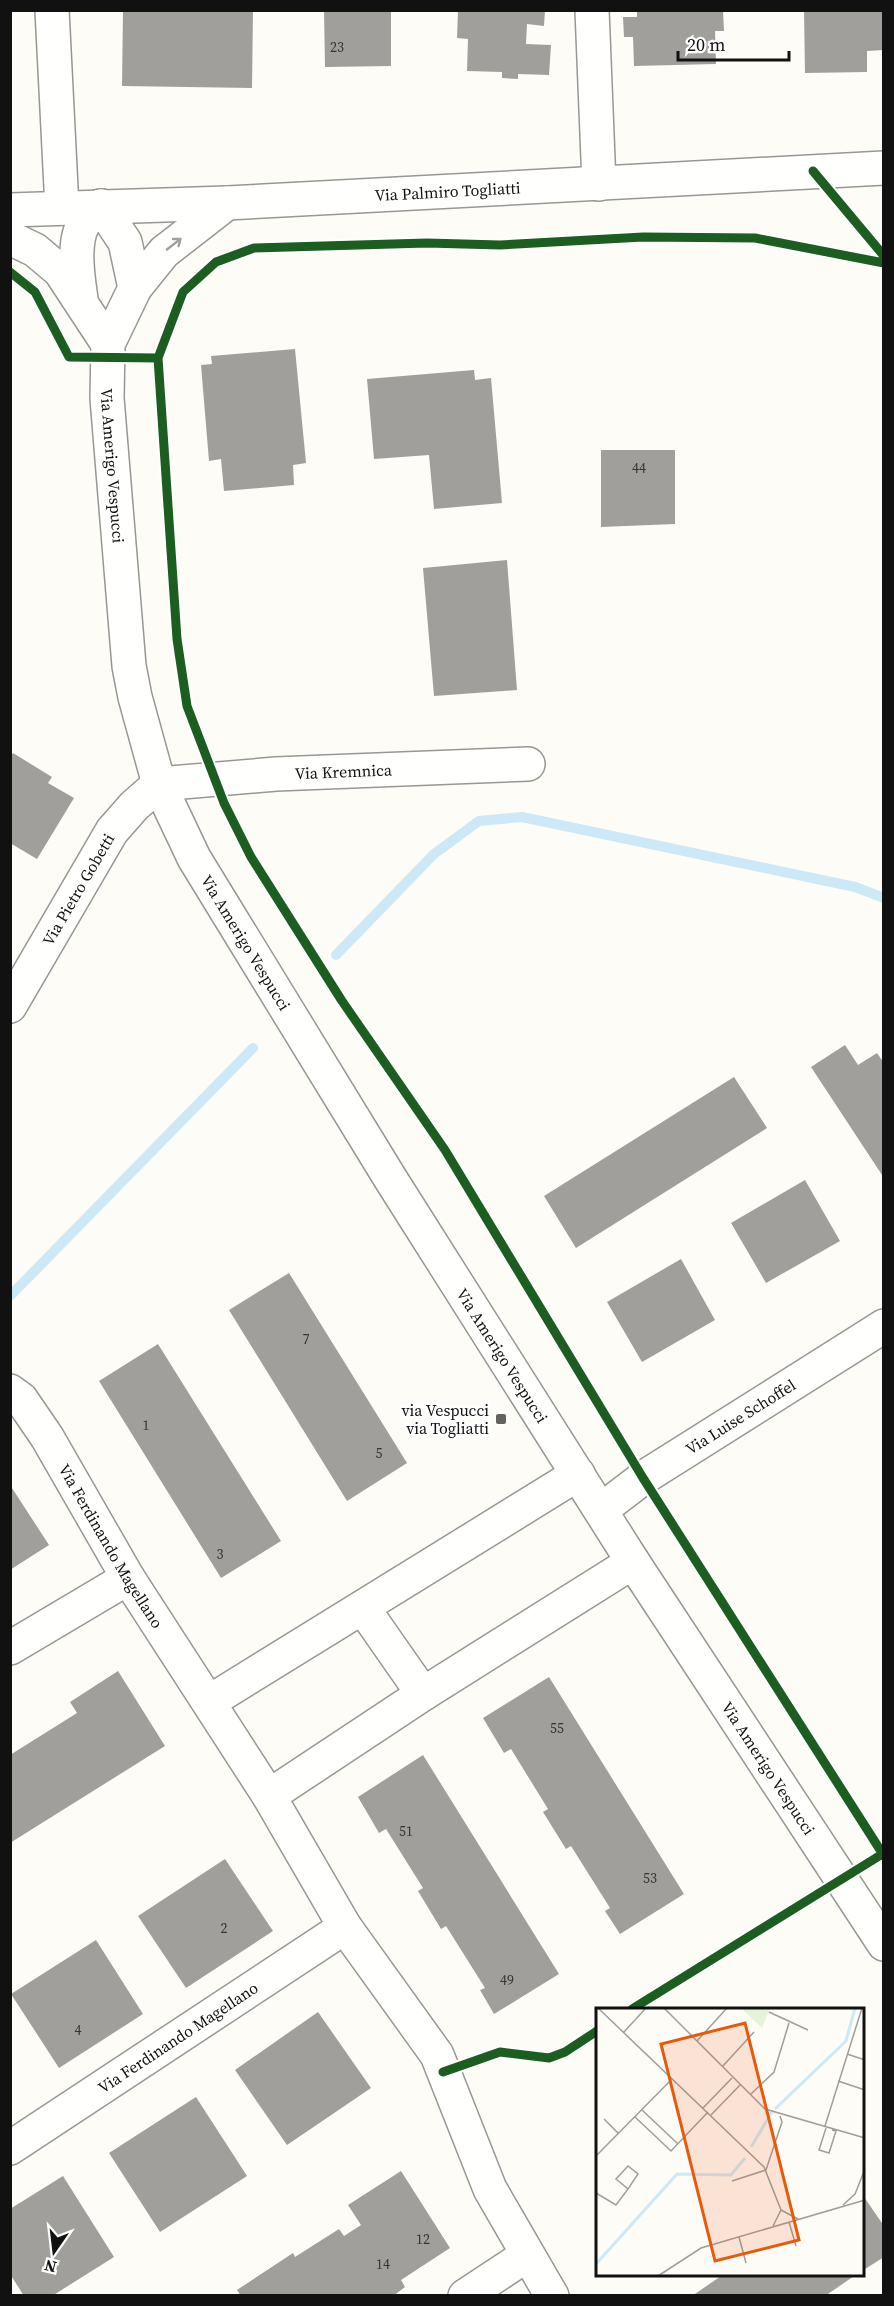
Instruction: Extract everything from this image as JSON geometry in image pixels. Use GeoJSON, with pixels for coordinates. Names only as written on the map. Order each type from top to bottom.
{"type":"FeatureCollection","features":[{"type":"Feature","properties":{"kind":"street"},"geometry":{"type":"LineString","coordinates":[[52,10],[62,208]]}},
{"type":"Feature","properties":{"kind":"street"},"geometry":{"type":"LineString","coordinates":[[592,10],[599,184]]}},
{"type":"Feature","properties":{"kind":"street","name":"Via Palmiro Togliatti"},"geometry":{"type":"LineString","coordinates":[[10,210],[227,203],[884,168]]}},
{"type":"Feature","properties":{"kind":"street","name":"Via Amerigo Vespucci"},"geometry":{"type":"LineString","coordinates":[[227,203],[164,252],[135,288],[108,344],[107,398],[129,666],[135,697],[159,784],[194,858],[390,1178],[633,1562],[881,1936]]}},
{"type":"Feature","properties":{"kind":"street"},"geometry":{"type":"LineString","coordinates":[[81,301],[77,272],[78,246],[84,224],[101,206],[125,242],[135,288]]}},
{"type":"Feature","properties":{"kind":"street"},"geometry":{"type":"LineString","coordinates":[[10,238],[35,250],[60,271],[108,344]]}},
{"type":"Feature","properties":{"kind":"street","name":"Via Kremnica"},"geometry":{"type":"LineString","coordinates":[[159,784],[276,774],[528,764]]}},
{"type":"Feature","properties":{"kind":"street","name":"Via Pietro Gobetti"},"geometry":{"type":"LineString","coordinates":[[10,1006],[112,831],[134,806],[159,784]]}},
{"type":"Feature","properties":{"kind":"street","name":"Via Luise Schoffel"},"geometry":{"type":"LineString","coordinates":[[601,1510],[643,1478],[884,1326]]}},
{"type":"Feature","properties":{"kind":"street","name":"Via Ferdinando Magellano"},"geometry":{"type":"LineString","coordinates":[[10,1391],[21,1400],[47,1437],[128,1578],[268,1796],[345,1927],[436,2055],[490,2189],[552,2295]]}},
{"type":"Feature","properties":{"kind":"street"},"geometry":{"type":"LineString","coordinates":[[209,1702],[578,1474]]}},
{"type":"Feature","properties":{"kind":"street"},"geometry":{"type":"LineString","coordinates":[[268,1796],[423,1694],[633,1562]]}},
{"type":"Feature","properties":{"kind":"street"},"geometry":{"type":"LineString","coordinates":[[10,1648],[128,1578]]}},
{"type":"Feature","properties":{"kind":"street"},"geometry":{"type":"LineString","coordinates":[[363,1608],[423,1694]]}},
{"type":"Feature","properties":{"kind":"street","name":"Via Ferdinando Magellano"},"geometry":{"type":"LineString","coordinates":[[10,2148],[345,1927]]}},
{"type":"Feature","properties":{"kind":"street"},"geometry":{"type":"LineString","coordinates":[[465,2295],[527,2255]]}},
{"type":"Feature","properties":{"kind":"building"},"geometry":{"type":"Polygon","coordinates":[[[123,10],[253,10],[252,88],[122,86],[123,10]]]}},
{"type":"Feature","properties":{"kind":"building"},"geometry":{"type":"Polygon","coordinates":[[[324,10],[391,10],[391,66],[325,67],[324,10]]]}},
{"type":"Feature","properties":{"kind":"building"},"geometry":{"type":"Polygon","coordinates":[[[458,10],[545,10],[544,26],[527,24],[526,44],[551,45],[549,75],[518,74],[518,79],[502,78],[502,72],[467,71],[468,39],[457,38],[458,10]]]}},
{"type":"Feature","properties":{"kind":"building"},"geometry":{"type":"Polygon","coordinates":[[[637,10],[723,10],[724,31],[715,31],[716,64],[634,66],[633,37],[624,37],[623,17],[637,17],[637,10]]]}},
{"type":"Feature","properties":{"kind":"building"},"geometry":{"type":"Polygon","coordinates":[[[804,10],[884,10],[884,50],[867,51],[867,72],[805,73],[804,10]]]}},
{"type":"Feature","properties":{"kind":"building"},"geometry":{"type":"Polygon","coordinates":[[[295,349],[306,463],[293,465],[294,485],[224,491],[221,459],[209,461],[201,365],[212,364],[211,356],[295,349]]]}},
{"type":"Feature","properties":{"kind":"building"},"geometry":{"type":"Polygon","coordinates":[[[474,370],[475,380],[491,378],[502,503],[434,509],[429,455],[374,459],[367,379],[474,370]]]}},
{"type":"Feature","properties":{"kind":"building"},"geometry":{"type":"Polygon","coordinates":[[[601,450],[675,450],[675,524],[601,527],[601,450]]]}},
{"type":"Feature","properties":{"kind":"building"},"geometry":{"type":"Polygon","coordinates":[[[507,560],[517,690],[434,696],[423,568],[507,560]]]}},
{"type":"Feature","properties":{"kind":"building"},"geometry":{"type":"Polygon","coordinates":[[[13,753],[52,777],[48,783],[74,798],[37,859],[10,843],[10,758],[13,753]]]}},
{"type":"Feature","properties":{"kind":"building"},"geometry":{"type":"Polygon","coordinates":[[[845,1045],[858,1065],[877,1053],[884,1063],[884,1178],[811,1067],[845,1045]]]}},
{"type":"Feature","properties":{"kind":"building"},"geometry":{"type":"Polygon","coordinates":[[[734,1077],[767,1128],[576,1248],[544,1196],[734,1077]]]}},
{"type":"Feature","properties":{"kind":"building"},"geometry":{"type":"Polygon","coordinates":[[[805,1180],[840,1241],[766,1283],[731,1223],[805,1180]]]}},
{"type":"Feature","properties":{"kind":"building"},"geometry":{"type":"Polygon","coordinates":[[[681,1259],[715,1320],[642,1362],[607,1302],[681,1259]]]}},
{"type":"Feature","properties":{"kind":"building"},"geometry":{"type":"Polygon","coordinates":[[[289,1273],[407,1463],[347,1501],[229,1310],[289,1273]]]}},
{"type":"Feature","properties":{"kind":"building"},"geometry":{"type":"Polygon","coordinates":[[[158,1344],[281,1541],[221,1578],[99,1381],[158,1344]]]}},
{"type":"Feature","properties":{"kind":"building"},"geometry":{"type":"Polygon","coordinates":[[[10,1485],[49,1545],[10,1570],[10,1485]]]}},
{"type":"Feature","properties":{"kind":"building"},"geometry":{"type":"Polygon","coordinates":[[[118,1671],[165,1746],[10,1843],[10,1755],[77,1713],[70,1702],[118,1671]]]}},
{"type":"Feature","properties":{"kind":"building"},"geometry":{"type":"Polygon","coordinates":[[[549,1677],[684,1894],[620,1934],[605,1911],[610,1908],[571,1846],[566,1849],[543,1812],[548,1809],[511,1749],[504,1753],[483,1718],[549,1677]]]}},
{"type":"Feature","properties":{"kind":"building"},"geometry":{"type":"Polygon","coordinates":[[[423,1755],[559,1974],[494,2014],[480,1990],[485,1988],[446,1926],[441,1929],[418,1891],[423,1888],[386,1829],[379,1833],[358,1797],[423,1755]]]}},
{"type":"Feature","properties":{"kind":"building"},"geometry":{"type":"Polygon","coordinates":[[[225,1859],[273,1931],[186,1988],[138,1916],[225,1859]]]}},
{"type":"Feature","properties":{"kind":"building"},"geometry":{"type":"Polygon","coordinates":[[[96,1940],[143,2014],[59,2068],[11,1994],[96,1940]]]}},
{"type":"Feature","properties":{"kind":"building"},"geometry":{"type":"Polygon","coordinates":[[[318,2012],[371,2088],[287,2145],[235,2070],[318,2012]]]}},
{"type":"Feature","properties":{"kind":"building"},"geometry":{"type":"Polygon","coordinates":[[[196,2097],[247,2176],[160,2232],[109,2153],[196,2097]]]}},
{"type":"Feature","properties":{"kind":"building"},"geometry":{"type":"Polygon","coordinates":[[[401,2171],[450,2248],[401,2280],[405,2287],[393,2296],[241,2296],[237,2290],[293,2253],[295,2257],[339,2229],[344,2236],[361,2225],[348,2205],[401,2171]]]}},
{"type":"Feature","properties":{"kind":"building"},"geometry":{"type":"Polygon","coordinates":[[[63,2176],[114,2257],[52,2296],[24,2296],[10,2274],[10,2209],[63,2176]]]}},
{"type":"Feature","properties":{"kind":"building"},"geometry":{"type":"Polygon","coordinates":[[[864,2197],[884,2226],[884,2257],[864,2270],[864,2197]]]}},
{"type":"Feature","properties":{"kind":"building"},"geometry":{"type":"Polygon","coordinates":[[[721,2276],[854,2276],[825,2296],[692,2296],[721,2276]]]}},
{"type":"Feature","properties":{"kind":"waterway"},"geometry":{"type":"LineString","coordinates":[[336,955],[434,854],[479,821],[522,817],[855,887],[884,898]]}},
{"type":"Feature","properties":{"kind":"waterway"},"geometry":{"type":"LineString","coordinates":[[10,1296],[253,1048]]}},
{"type":"Feature","properties":{"kind":"cycle path"},"geometry":{"type":"LineString","coordinates":[[813,171],[884,256]]}},
{"type":"Feature","properties":{"kind":"cycle path"},"geometry":{"type":"LineString","coordinates":[[10,272],[35,292],[69,357],[158,358],[183,292],[216,262],[254,248],[427,243],[500,245],[643,237],[755,238],[884,263]]}},
{"type":"Feature","properties":{"kind":"cycle path"},"geometry":{"type":"LineString","coordinates":[[158,358],[177,639],[187,706],[224,803],[251,857],[342,1001],[445,1150],[643,1478],[884,1856]]}},
{"type":"Feature","properties":{"kind":"cycle path"},"geometry":{"type":"LineString","coordinates":[[634,2008],[884,1853]]}},
{"type":"Feature","properties":{"kind":"cycle path"},"geometry":{"type":"LineString","coordinates":[[443,2072],[500,2052],[549,2058],[565,2052],[596,2032]]}},
{"type":"Feature","properties":{"kind":"place","name":"via Vespucci via Togliatti"},"geometry":{"type":"Point","coordinates":[501,1419]}}]}
